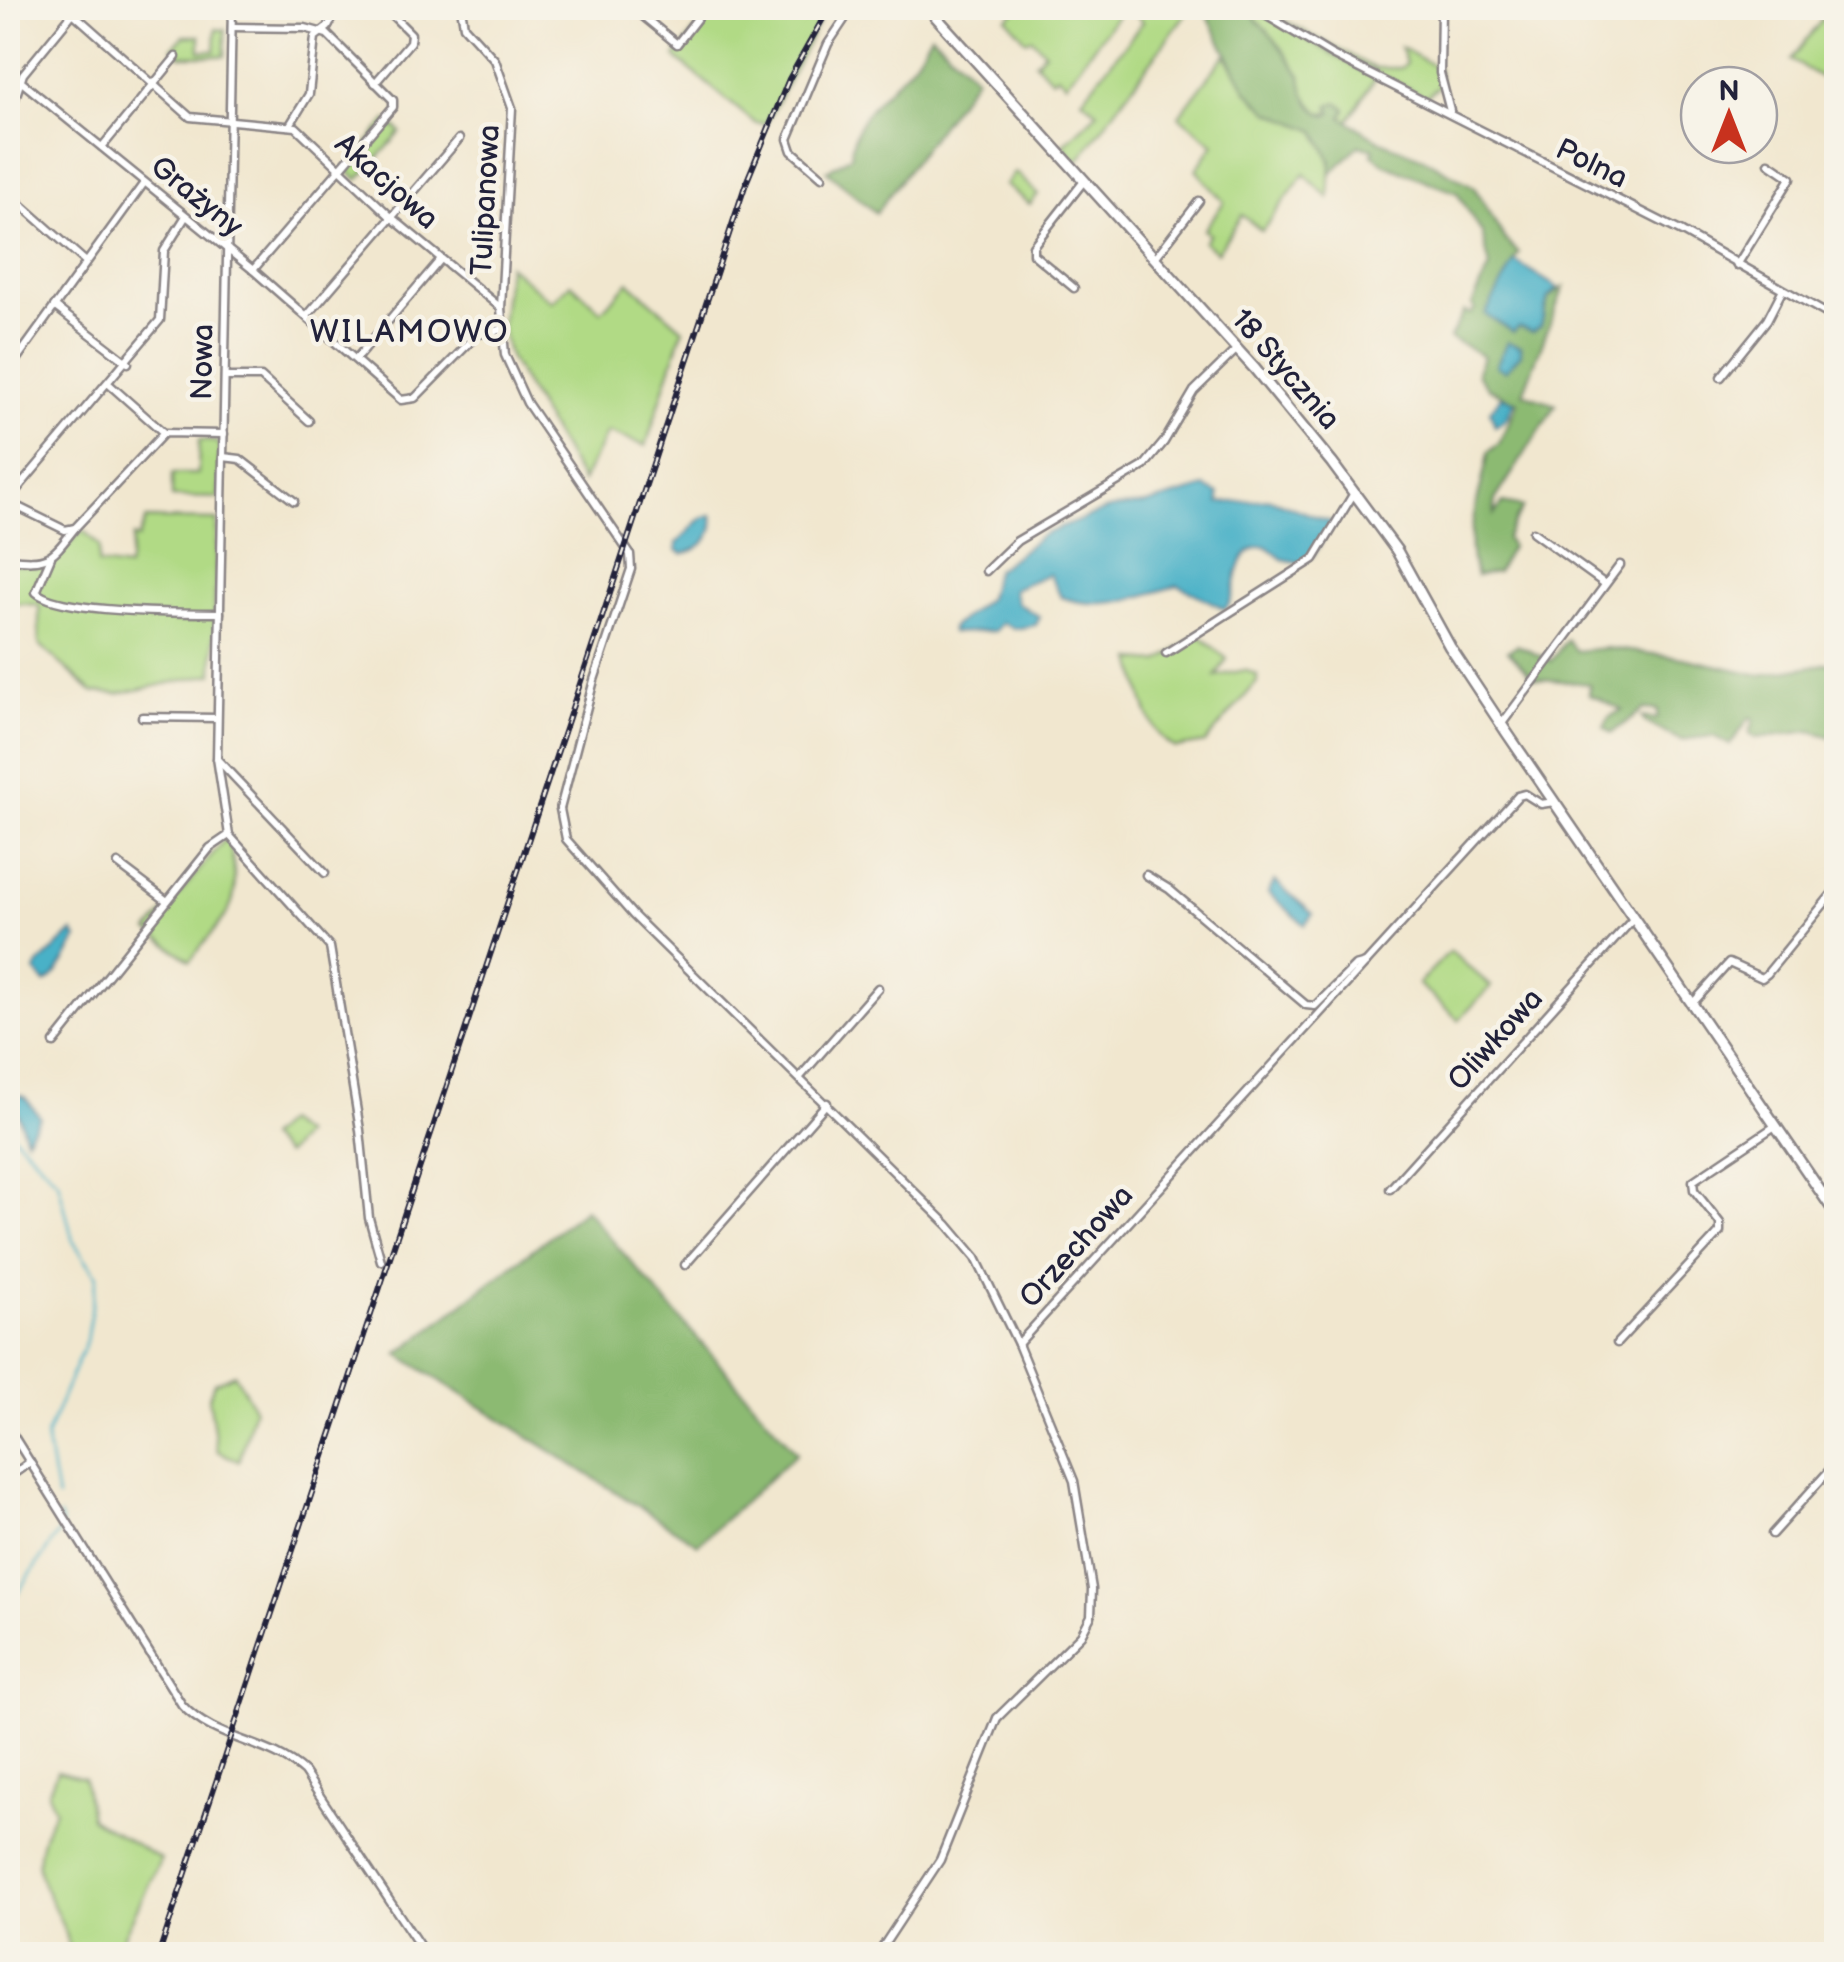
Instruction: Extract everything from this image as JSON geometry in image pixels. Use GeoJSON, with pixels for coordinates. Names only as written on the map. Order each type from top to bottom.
{"type":"FeatureCollection","features":[{"type":"Feature","properties":{"kind":"street","name":"Nowa"},"geometry":{"type":"LineString","coordinates":[[229,835],[216,758],[232,8]]}},
{"type":"Feature","properties":{"kind":"street"},"geometry":{"type":"LineString","coordinates":[[232,27],[319,30],[328,27],[338,8]]}},
{"type":"Feature","properties":{"kind":"street"},"geometry":{"type":"LineString","coordinates":[[375,83],[410,42],[411,34],[385,8]]}},
{"type":"Feature","properties":{"kind":"street","name":"Tulipanowa"},"geometry":{"type":"LineString","coordinates":[[461,8],[464,26],[495,60],[512,108],[500,330],[504,355],[527,402],[630,554],[631,568],[594,680],[560,810],[566,838]]}},
{"type":"Feature","properties":{"kind":"street"},"geometry":{"type":"LineString","coordinates":[[633,8],[677,44],[705,8]]}},
{"type":"Feature","properties":{"kind":"street"},"geometry":{"type":"LineString","coordinates":[[822,177],[792,150],[788,139],[828,44],[852,8]]}},
{"type":"Feature","properties":{"kind":"street","name":"18 Stycznia"},"geometry":{"type":"LineString","coordinates":[[928,8],[1292,410],[1397,551],[1450,646],[1836,1214]]}},
{"type":"Feature","properties":{"kind":"street","name":"Polna"},"geometry":{"type":"LineString","coordinates":[[1254,8],[1332,55],[1450,112],[1523,155],[1682,232],[1836,319]]}},
{"type":"Feature","properties":{"kind":"street"},"geometry":{"type":"LineString","coordinates":[[1441,8],[1443,88],[1450,112]]}},
{"type":"Feature","properties":{"kind":"street"},"geometry":{"type":"LineString","coordinates":[[8,120],[20,81],[75,10],[190,117],[230,123],[289,126],[310,94],[319,30]]}},
{"type":"Feature","properties":{"kind":"street"},"geometry":{"type":"LineString","coordinates":[[253,270],[393,107],[392,100],[319,30]]}},
{"type":"Feature","properties":{"kind":"street"},"geometry":{"type":"LineString","coordinates":[[102,147],[176,57]]}},
{"type":"Feature","properties":{"kind":"street","name":"Grażyny"},"geometry":{"type":"LineString","coordinates":[[8,71],[253,270],[401,400],[415,398],[478,334],[500,330]]}},
{"type":"Feature","properties":{"kind":"street"},"geometry":{"type":"LineString","coordinates":[[1428,101],[1443,88]]}},
{"type":"Feature","properties":{"kind":"street","name":"Akacjowa"},"geometry":{"type":"LineString","coordinates":[[289,126],[501,308]]}},
{"type":"Feature","properties":{"kind":"street"},"geometry":{"type":"LineString","coordinates":[[307,316],[459,139]]}},
{"type":"Feature","properties":{"kind":"street"},"geometry":{"type":"LineString","coordinates":[[1737,265],[1792,178],[1772,165]]}},
{"type":"Feature","properties":{"kind":"street"},"geometry":{"type":"LineString","coordinates":[[1074,288],[1032,254],[1033,246],[1084,181]]}},
{"type":"Feature","properties":{"kind":"street"},"geometry":{"type":"LineString","coordinates":[[8,371],[144,183]]}},
{"type":"Feature","properties":{"kind":"street"},"geometry":{"type":"LineString","coordinates":[[8,193],[86,262]]}},
{"type":"Feature","properties":{"kind":"street"},"geometry":{"type":"LineString","coordinates":[[1154,259],[1199,201]]}},
{"type":"Feature","properties":{"kind":"street"},"geometry":{"type":"LineString","coordinates":[[75,528],[65,530],[8,501],[128,364],[160,320],[164,251],[186,216]]}},
{"type":"Feature","properties":{"kind":"street"},"geometry":{"type":"LineString","coordinates":[[356,359],[442,259]]}},
{"type":"Feature","properties":{"kind":"street"},"geometry":{"type":"LineString","coordinates":[[1721,377],[1768,320],[1782,291]]}},
{"type":"Feature","properties":{"kind":"street"},"geometry":{"type":"LineString","coordinates":[[54,306],[128,364]]}},
{"type":"Feature","properties":{"kind":"street"},"geometry":{"type":"LineString","coordinates":[[986,570],[1017,541],[1144,466],[1164,442],[1194,391],[1237,350]]}},
{"type":"Feature","properties":{"kind":"street"},"geometry":{"type":"LineString","coordinates":[[225,377],[261,377],[309,421]]}},
{"type":"Feature","properties":{"kind":"street"},"geometry":{"type":"LineString","coordinates":[[110,385],[164,433],[224,434]]}},
{"type":"Feature","properties":{"kind":"street"},"geometry":{"type":"LineString","coordinates":[[164,433],[75,528],[52,557],[36,592],[51,602],[144,613],[220,613]]}},
{"type":"Feature","properties":{"kind":"street"},"geometry":{"type":"LineString","coordinates":[[223,457],[240,459],[294,501]]}},
{"type":"Feature","properties":{"kind":"street"},"geometry":{"type":"LineString","coordinates":[[1166,653],[1314,559],[1354,493]]}},
{"type":"Feature","properties":{"kind":"street"},"geometry":{"type":"LineString","coordinates":[[1534,532],[1605,584]]}},
{"type":"Feature","properties":{"kind":"street"},"geometry":{"type":"LineString","coordinates":[[8,559],[36,562],[52,557]]}},
{"type":"Feature","properties":{"kind":"street"},"geometry":{"type":"LineString","coordinates":[[1502,724],[1620,565]]}},
{"type":"Feature","properties":{"kind":"street"},"geometry":{"type":"LineString","coordinates":[[142,717],[217,718]]}},
{"type":"Feature","properties":{"kind":"street"},"geometry":{"type":"LineString","coordinates":[[216,758],[326,873]]}},
{"type":"Feature","properties":{"kind":"street","name":"Orzechowa"},"geometry":{"type":"LineString","coordinates":[[566,838],[632,916],[827,1103],[976,1258],[1018,1344],[1518,796],[1525,794],[1541,804],[1555,802]]}},
{"type":"Feature","properties":{"kind":"street"},"geometry":{"type":"LineString","coordinates":[[54,1043],[210,848],[229,835],[330,947],[360,1130],[368,1218],[381,1262]]}},
{"type":"Feature","properties":{"kind":"street"},"geometry":{"type":"LineString","coordinates":[[118,864],[167,901]]}},
{"type":"Feature","properties":{"kind":"street"},"geometry":{"type":"LineString","coordinates":[[1146,875],[1170,888],[1306,1006],[1315,1006],[1355,966],[1368,963]]}},
{"type":"Feature","properties":{"kind":"street"},"geometry":{"type":"LineString","coordinates":[[1692,1004],[1728,963],[1762,978],[1836,889]]}},
{"type":"Feature","properties":{"kind":"street","name":"Oliwkowa"},"geometry":{"type":"LineString","coordinates":[[1390,1190],[1634,918]]}},
{"type":"Feature","properties":{"kind":"street"},"geometry":{"type":"LineString","coordinates":[[800,1077],[878,988]]}},
{"type":"Feature","properties":{"kind":"street"},"geometry":{"type":"LineString","coordinates":[[686,1265],[827,1103]]}},
{"type":"Feature","properties":{"kind":"street"},"geometry":{"type":"LineString","coordinates":[[1617,1344],[1720,1232],[1720,1223],[1694,1190],[1693,1180],[1775,1126]]}},
{"type":"Feature","properties":{"kind":"street"},"geometry":{"type":"LineString","coordinates":[[878,1954],[940,1860],[997,1718],[1081,1635],[1091,1616],[1092,1589],[1074,1481],[1018,1344]]}},
{"type":"Feature","properties":{"kind":"street"},"geometry":{"type":"LineString","coordinates":[[8,1426],[182,1705],[196,1720],[277,1753],[304,1772],[425,1954],[434,1954]]}},
{"type":"Feature","properties":{"kind":"street"},"geometry":{"type":"LineString","coordinates":[[16,1472],[30,1462]]}},
{"type":"Feature","properties":{"kind":"street"},"geometry":{"type":"LineString","coordinates":[[1772,1534],[1836,1463]]}},
{"type":"Feature","properties":{"kind":"green space"},"geometry":{"type":"Polygon","coordinates":[[[712,8],[826,8],[766,124],[755,123],[675,57],[712,8]]]}},
{"type":"Feature","properties":{"kind":"green space"},"geometry":{"type":"Polygon","coordinates":[[[1018,8],[1123,8],[1066,83],[1057,75],[1052,79],[1035,62],[1045,52],[1032,38],[1027,41],[1007,18],[1018,8]]]}},
{"type":"Feature","properties":{"kind":"green space"},"geometry":{"type":"Polygon","coordinates":[[[1128,8],[1190,8],[1077,162],[1063,145],[1098,112],[1082,99],[1143,22],[1128,8]]]}},
{"type":"Feature","properties":{"kind":"green space"},"geometry":{"type":"Polygon","coordinates":[[[1203,8],[1250,8],[1258,12],[1255,19],[1301,76],[1305,94],[1316,109],[1327,116],[1332,113],[1329,106],[1338,102],[1346,109],[1342,117],[1378,140],[1423,158],[1474,187],[1506,241],[1519,253],[1486,314],[1519,327],[1541,326],[1548,298],[1564,287],[1523,393],[1556,405],[1495,500],[1494,514],[1503,503],[1523,507],[1506,538],[1511,547],[1497,572],[1476,576],[1472,530],[1488,452],[1499,444],[1518,402],[1488,388],[1477,374],[1483,356],[1450,338],[1464,311],[1471,314],[1475,308],[1472,305],[1490,267],[1482,233],[1457,193],[1384,164],[1372,154],[1374,149],[1359,145],[1331,174],[1331,161],[1316,131],[1269,112],[1247,91],[1203,8]]]}},
{"type":"Feature","properties":{"kind":"green space"},"geometry":{"type":"Polygon","coordinates":[[[1261,8],[1374,68],[1401,68],[1406,63],[1400,47],[1438,68],[1440,85],[1426,97],[1334,52],[1261,8]]]}},
{"type":"Feature","properties":{"kind":"green space"},"geometry":{"type":"Polygon","coordinates":[[[1831,8],[1836,8],[1836,86],[1791,60],[1831,8]]]}},
{"type":"Feature","properties":{"kind":"green space"},"geometry":{"type":"Polygon","coordinates":[[[1258,12],[1375,78],[1348,121],[1332,113],[1320,113],[1302,92],[1301,75],[1255,19],[1258,12]]]}},
{"type":"Feature","properties":{"kind":"green space"},"geometry":{"type":"Polygon","coordinates":[[[216,29],[225,30],[225,56],[180,56],[172,48],[184,36],[200,36],[200,51],[215,51],[216,29]]]}},
{"type":"Feature","properties":{"kind":"green space"},"geometry":{"type":"Polygon","coordinates":[[[931,34],[976,77],[876,213],[827,171],[851,156],[857,129],[864,118],[913,63],[931,34]]]}},
{"type":"Feature","properties":{"kind":"green space"},"geometry":{"type":"Polygon","coordinates":[[[1225,55],[1263,102],[1316,131],[1331,161],[1329,198],[1304,174],[1262,231],[1242,215],[1217,252],[1204,242],[1210,234],[1204,230],[1224,202],[1196,170],[1214,144],[1179,116],[1225,55]]]}},
{"type":"Feature","properties":{"kind":"green space"},"geometry":{"type":"Polygon","coordinates":[[[387,120],[401,132],[358,180],[346,169],[387,120]]]}},
{"type":"Feature","properties":{"kind":"green space"},"geometry":{"type":"Polygon","coordinates":[[[1015,172],[1038,194],[1030,204],[1005,185],[1015,172]]]}},
{"type":"Feature","properties":{"kind":"green space"},"geometry":{"type":"Polygon","coordinates":[[[508,265],[552,302],[571,283],[601,311],[629,282],[683,329],[646,446],[607,432],[582,482],[509,357],[501,326],[508,265]]]}},
{"type":"Feature","properties":{"kind":"green space"},"geometry":{"type":"Polygon","coordinates":[[[199,440],[217,442],[220,447],[219,498],[172,497],[172,474],[198,474],[199,440]]]}},
{"type":"Feature","properties":{"kind":"green space"},"geometry":{"type":"Polygon","coordinates":[[[146,519],[217,520],[213,674],[118,694],[92,692],[39,644],[39,605],[15,603],[8,609],[8,564],[45,567],[83,530],[99,546],[98,564],[128,568],[133,537],[138,539],[146,519]]]}},
{"type":"Feature","properties":{"kind":"green space"},"geometry":{"type":"Polygon","coordinates":[[[1199,635],[1227,659],[1216,676],[1245,670],[1257,675],[1257,682],[1205,743],[1176,748],[1152,721],[1133,660],[1158,662],[1199,635]]]}},
{"type":"Feature","properties":{"kind":"green space"},"geometry":{"type":"Polygon","coordinates":[[[1567,640],[1576,651],[1607,648],[1683,658],[1760,675],[1836,662],[1836,738],[1811,731],[1756,738],[1750,733],[1754,719],[1750,717],[1730,745],[1713,736],[1680,740],[1645,722],[1642,717],[1657,719],[1658,710],[1644,709],[1612,733],[1604,727],[1609,717],[1622,710],[1589,694],[1590,684],[1533,678],[1508,651],[1517,645],[1551,661],[1567,640]]]}},
{"type":"Feature","properties":{"kind":"green space"},"geometry":{"type":"Polygon","coordinates":[[[224,840],[229,841],[234,895],[224,918],[190,961],[149,931],[224,840]]]}},
{"type":"Feature","properties":{"kind":"green space"},"geometry":{"type":"Polygon","coordinates":[[[1450,951],[1491,986],[1459,1020],[1418,984],[1450,951]]]}},
{"type":"Feature","properties":{"kind":"green space"},"geometry":{"type":"Polygon","coordinates":[[[285,1122],[303,1135],[285,1155],[267,1138],[285,1122]]]}},
{"type":"Feature","properties":{"kind":"green space"},"geometry":{"type":"Polygon","coordinates":[[[585,1209],[797,1453],[698,1544],[398,1354],[585,1209]]]}},
{"type":"Feature","properties":{"kind":"green space"},"geometry":{"type":"Polygon","coordinates":[[[235,1374],[254,1408],[239,1461],[217,1451],[209,1397],[214,1383],[235,1374]]]}},
{"type":"Feature","properties":{"kind":"green space"},"geometry":{"type":"Polygon","coordinates":[[[57,1771],[84,1778],[90,1818],[161,1859],[115,1954],[70,1954],[65,1932],[43,1885],[39,1854],[55,1810],[48,1793],[57,1771]]]}},
{"type":"Feature","properties":{"kind":"water"},"geometry":{"type":"Polygon","coordinates":[[[1515,261],[1558,288],[1548,298],[1541,326],[1533,332],[1519,327],[1513,332],[1485,314],[1515,261]]]}},
{"type":"Feature","properties":{"kind":"water"},"geometry":{"type":"Polygon","coordinates":[[[1507,342],[1521,347],[1521,354],[1505,371],[1496,366],[1507,342]]]}},
{"type":"Feature","properties":{"kind":"water"},"geometry":{"type":"Polygon","coordinates":[[[1501,396],[1515,401],[1506,419],[1495,426],[1490,411],[1501,396]]]}},
{"type":"Feature","properties":{"kind":"water"},"geometry":{"type":"Polygon","coordinates":[[[1205,487],[1219,494],[1219,503],[1270,499],[1333,523],[1313,555],[1301,563],[1282,559],[1266,546],[1246,554],[1225,609],[1178,585],[1121,601],[1076,601],[1061,597],[1049,574],[1013,589],[1017,603],[1040,617],[1036,625],[1015,629],[1002,623],[994,631],[951,633],[951,628],[988,598],[995,571],[1042,535],[1108,509],[1146,504],[1205,487]]]}},
{"type":"Feature","properties":{"kind":"water"},"geometry":{"type":"Polygon","coordinates":[[[712,515],[713,529],[701,545],[682,554],[677,550],[677,543],[693,526],[712,515]]]}},
{"type":"Feature","properties":{"kind":"water"},"geometry":{"type":"Polygon","coordinates":[[[1275,881],[1313,914],[1305,925],[1268,893],[1275,881]]]}},
{"type":"Feature","properties":{"kind":"water"},"geometry":{"type":"Polygon","coordinates":[[[73,932],[77,938],[67,957],[45,983],[35,971],[38,965],[73,932]]]}},
{"type":"Feature","properties":{"kind":"water"},"geometry":{"type":"Polygon","coordinates":[[[18,1095],[25,1097],[40,1117],[26,1139],[14,1101],[18,1095]]]}},
{"type":"Feature","properties":{"kind":"waterway"},"geometry":{"type":"LineString","coordinates":[[8,1130],[58,1181],[73,1241],[97,1276],[86,1341],[46,1436],[57,1498]]}},
{"type":"Feature","properties":{"kind":"waterway"},"geometry":{"type":"LineString","coordinates":[[8,1607],[62,1528],[60,1516]]}},
{"type":"Feature","properties":{"kind":"railway"},"geometry":{"type":"LineString","coordinates":[[159,1954],[746,183],[789,79],[829,8]]}},
{"type":"Feature","properties":{"kind":"district","name":"WILAMOWO"},"geometry":{"type":"Point","coordinates":[410,331]}}]}
